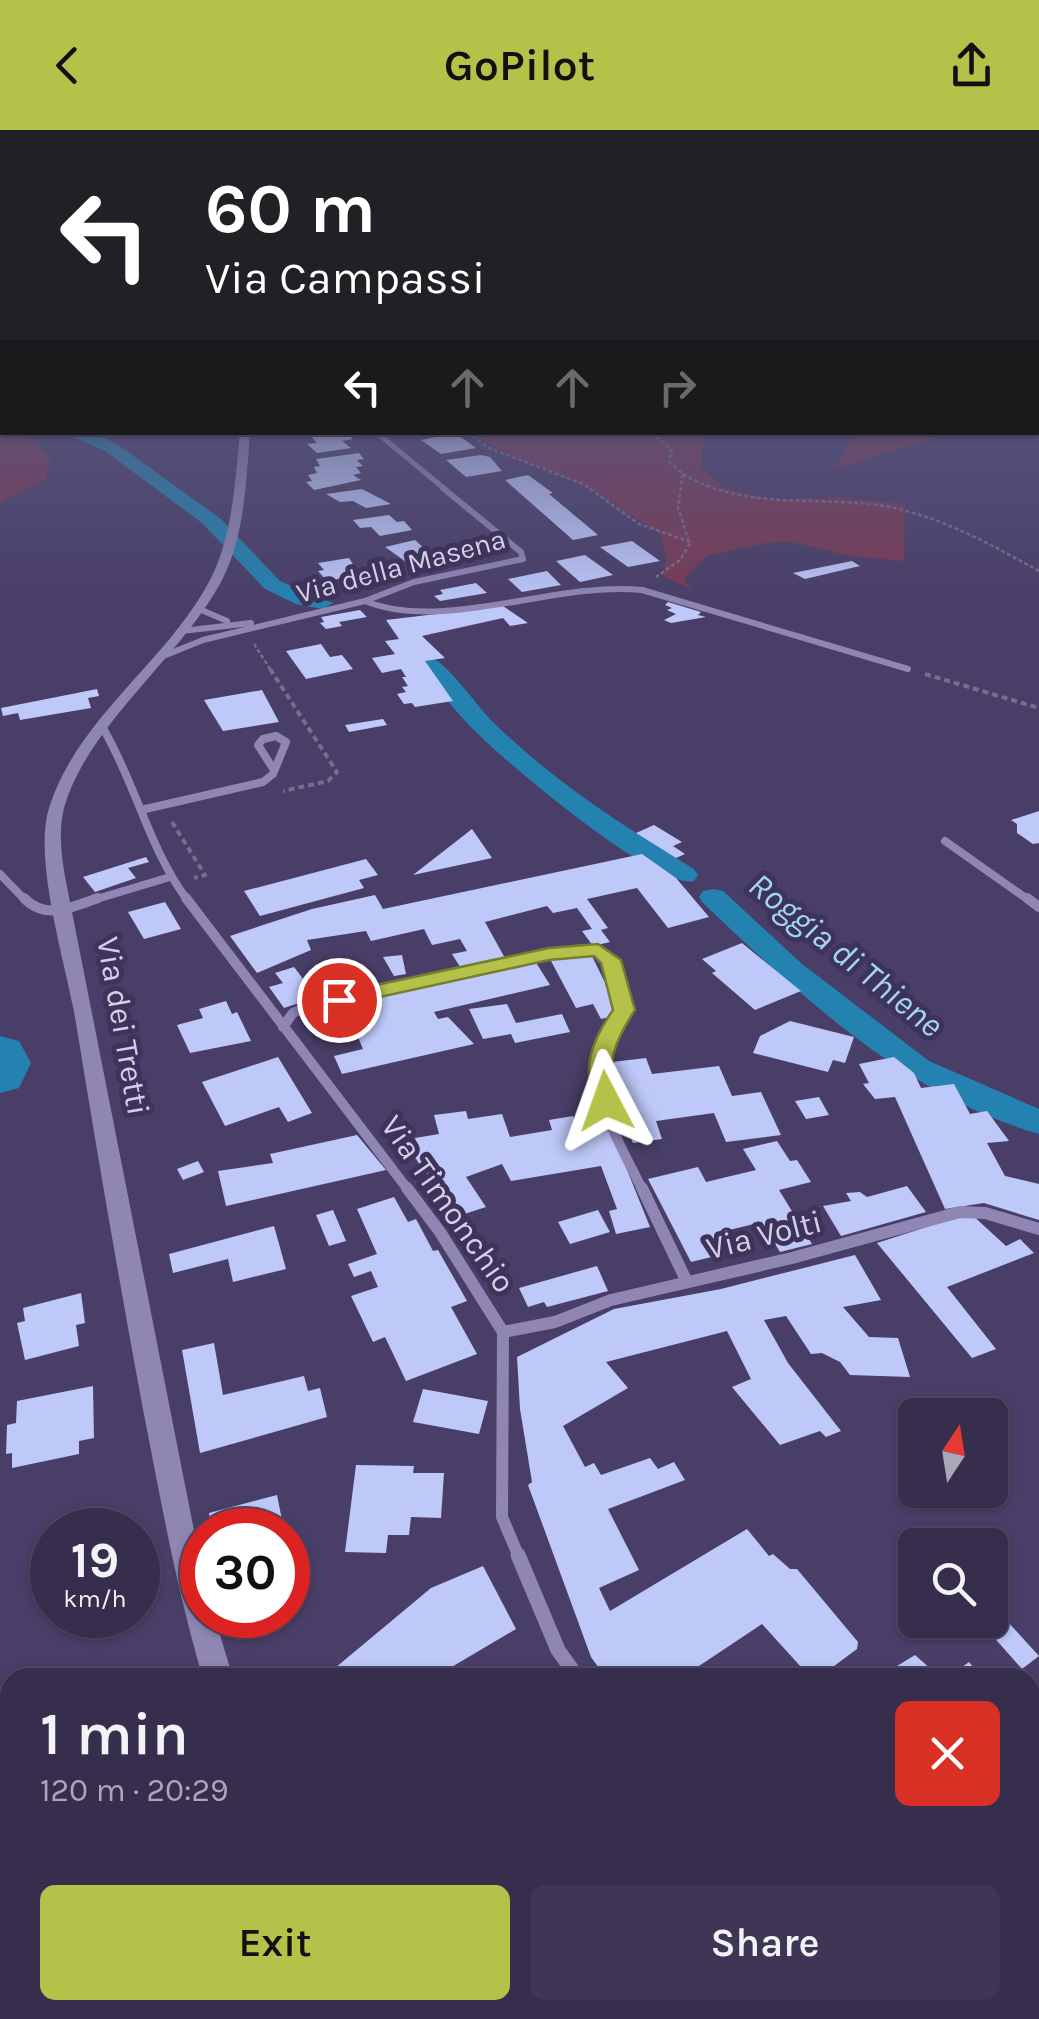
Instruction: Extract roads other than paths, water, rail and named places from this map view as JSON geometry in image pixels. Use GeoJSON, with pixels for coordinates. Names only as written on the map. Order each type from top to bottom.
{"type":"FeatureCollection","features":[{"type":"Feature","properties":{"kind":"street","name":"Via dei Tretti"},"geometry":{"type":"LineString","coordinates":[[215,1668],[180,1530],[63,910],[53,821],[69,779],[199,609],[230,544],[245,435]]}},
{"type":"Feature","properties":{"kind":"street","name":"Via della Masena"},"geometry":{"type":"LineString","coordinates":[[161,658],[202,640],[364,601],[414,582],[514,562],[524,556],[380,435]]}},
{"type":"Feature","properties":{"kind":"street"},"geometry":{"type":"LineString","coordinates":[[364,601],[390,611],[620,588],[669,597],[908,669]]}},
{"type":"Feature","properties":{"kind":"street","name":"Via della Masena"},"geometry":{"type":"LineString","coordinates":[[199,609],[232,623]]}},
{"type":"Feature","properties":{"kind":"street","name":"Via della Masena"},"geometry":{"type":"LineString","coordinates":[[182,632],[232,623],[276,621]]}},
{"type":"Feature","properties":{"kind":"street","name":"Via della Masena"},"geometry":{"type":"LineString","coordinates":[[182,632],[248,628]]}},
{"type":"Feature","properties":{"kind":"street","name":"Via Timonchio"},"geometry":{"type":"LineString","coordinates":[[104,730],[126,768],[170,877],[440,1232],[503,1332],[502,1516],[558,1650],[571,1668]]}},
{"type":"Feature","properties":{"kind":"street"},"geometry":{"type":"LineString","coordinates":[[140,810],[263,782],[274,770],[286,742],[276,736],[258,745],[274,770]]}},
{"type":"Feature","properties":{"kind":"street"},"geometry":{"type":"LineString","coordinates":[[945,841],[1039,907]]}},
{"type":"Feature","properties":{"kind":"street"},"geometry":{"type":"LineString","coordinates":[[0,874],[33,908],[42,912],[63,910],[170,877]]}},
{"type":"Feature","properties":{"kind":"street"},"geometry":{"type":"LineString","coordinates":[[283,1028],[294,1013],[308,1006],[549,954],[584,948],[606,954],[624,1010],[610,1030],[598,1077],[614,1125],[688,1282]]}},
{"type":"Feature","properties":{"kind":"street","name":"Via Volti"},"geometry":{"type":"LineString","coordinates":[[503,1332],[555,1322],[611,1300],[960,1212],[985,1213],[1039,1229]]}},
{"type":"Feature","properties":{"kind":"waterway","name":"Roggia di Thiene"},"geometry":{"type":"LineString","coordinates":[[85,435],[111,447],[203,514],[273,585],[303,600],[323,603]]}},
{"type":"Feature","properties":{"kind":"waterway","name":"Roggia di Thiene"},"geometry":{"type":"LineString","coordinates":[[430,664],[484,727],[546,782],[684,875]]}},
{"type":"Feature","properties":{"kind":"waterway","name":"Roggia di Thiene"},"geometry":{"type":"LineString","coordinates":[[713,897],[791,970],[918,1069],[1039,1122]]}},
{"type":"Feature","properties":{"kind":"waterway"},"geometry":{"type":"LineString","coordinates":[[0,1054],[4,1063],[0,1075]]}}]}
